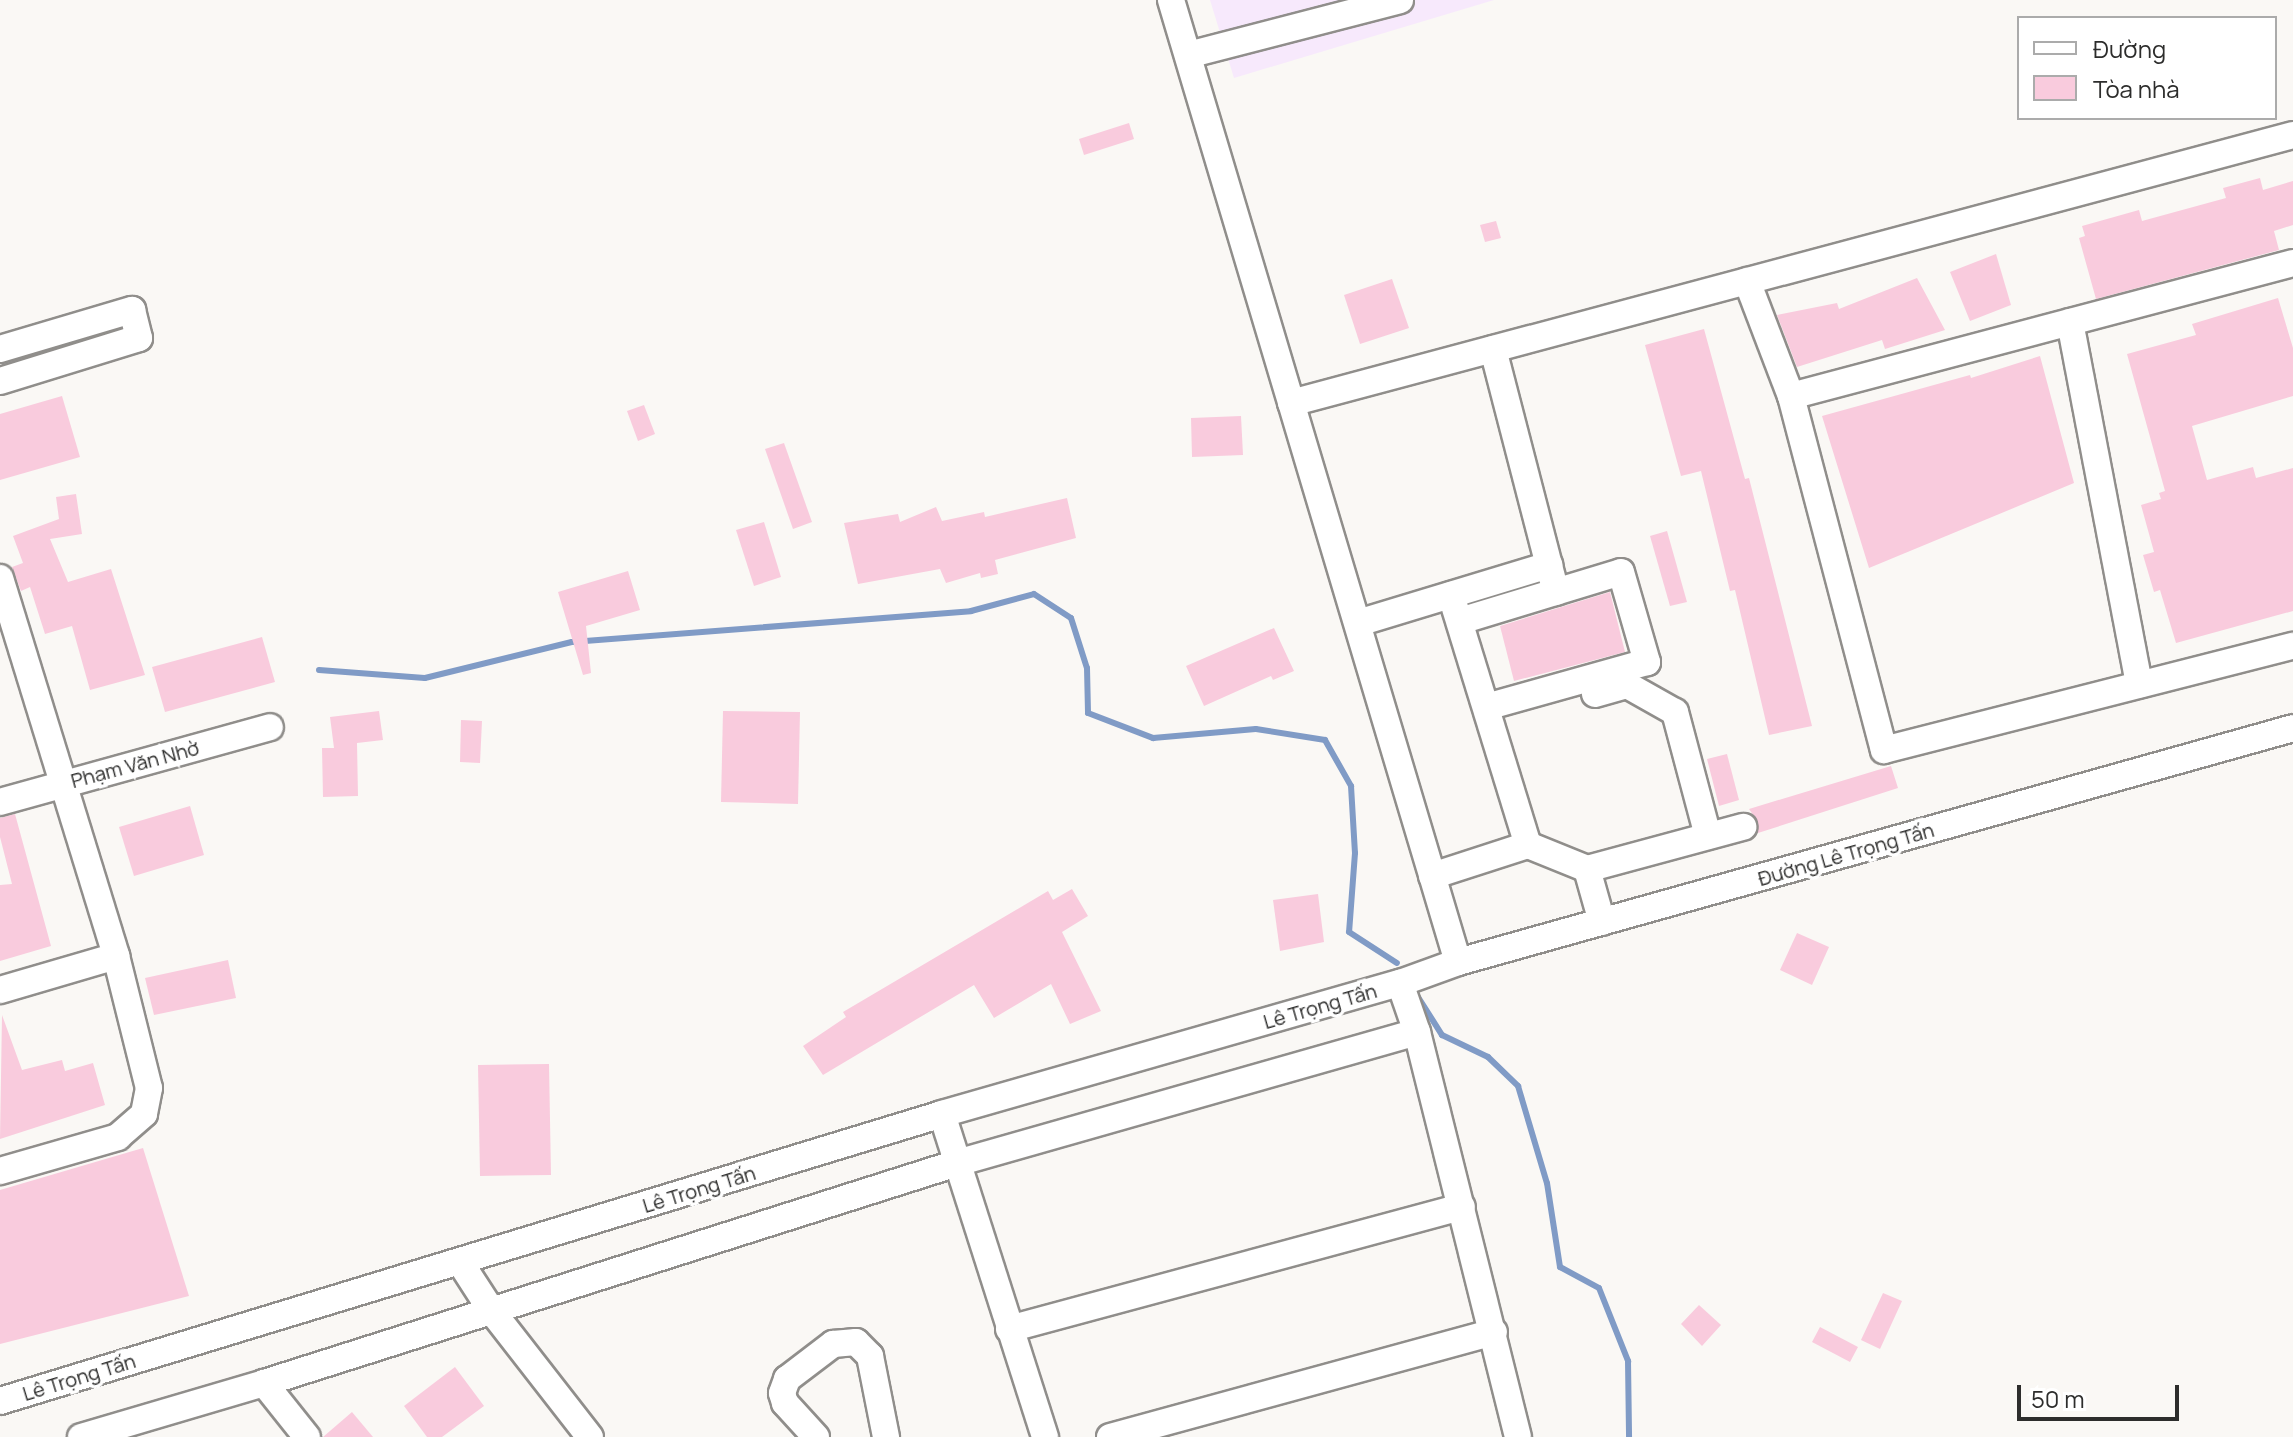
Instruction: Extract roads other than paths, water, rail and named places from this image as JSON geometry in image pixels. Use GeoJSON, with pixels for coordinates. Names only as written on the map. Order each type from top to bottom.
{"type":"FeatureCollection","features":[{"type":"Feature","properties":{"kind":"street"},"geometry":{"type":"LineString","coordinates":[[1171,0],[1458,962]]}},
{"type":"Feature","properties":{"kind":"street"},"geometry":{"type":"LineString","coordinates":[[1188,55],[1400,0]]}},
{"type":"Feature","properties":{"kind":"street"},"geometry":{"type":"LineString","coordinates":[[1291,403],[2293,135]]}},
{"type":"Feature","properties":{"kind":"street"},"geometry":{"type":"LineString","coordinates":[[1791,396],[2293,263]]}},
{"type":"Feature","properties":{"kind":"street"},"geometry":{"type":"LineString","coordinates":[[1747,281],[1791,396],[1884,750],[2293,646]]}},
{"type":"Feature","properties":{"kind":"street"},"geometry":{"type":"LineString","coordinates":[[0,349],[132,310],[139,338],[0,381]]}},
{"type":"Feature","properties":{"kind":"street"},"geometry":{"type":"LineString","coordinates":[[2070,322],[2139,685]]}},
{"type":"Feature","properties":{"kind":"street"},"geometry":{"type":"LineString","coordinates":[[1493,349],[1556,592]]}},
{"type":"Feature","properties":{"kind":"street"},"geometry":{"type":"LineString","coordinates":[[1358,623],[1549,565]]}},
{"type":"Feature","properties":{"kind":"street"},"geometry":{"type":"LineString","coordinates":[[1460,621],[1621,572],[1647,662],[1489,716]]}},
{"type":"Feature","properties":{"kind":"street"},"geometry":{"type":"LineString","coordinates":[[0,578],[4,606],[116,956],[149,1088],[144,1114],[118,1137],[0,1171]]}},
{"type":"Feature","properties":{"kind":"street"},"geometry":{"type":"LineString","coordinates":[[1451,595],[1528,845]]}},
{"type":"Feature","properties":{"kind":"street"},"geometry":{"type":"LineString","coordinates":[[1489,716],[1627,685],[1675,712],[1708,836]]}},
{"type":"Feature","properties":{"kind":"street","name":"Phạm Văn Nhờ"},"geometry":{"type":"LineString","coordinates":[[0,802],[270,727]]}},
{"type":"Feature","properties":{"kind":"street","name":"Đường Lê Trọng Tấn"},"geometry":{"type":"LineString","coordinates":[[1400,983],[1458,962],[2293,728]]}},
{"type":"Feature","properties":{"kind":"street"},"geometry":{"type":"LineString","coordinates":[[1432,876],[1528,845],[1587,869],[1743,827]]}},
{"type":"Feature","properties":{"kind":"street"},"geometry":{"type":"LineString","coordinates":[[1587,869],[1602,922]]}},
{"type":"Feature","properties":{"kind":"street"},"geometry":{"type":"LineString","coordinates":[[0,990],[116,956]]}},
{"type":"Feature","properties":{"kind":"street"},"geometry":{"type":"LineString","coordinates":[[1400,983],[1417,1032],[1518,1437]]}},
{"type":"Feature","properties":{"kind":"street","name":"Lê Trọng Tấn"},"geometry":{"type":"LineString","coordinates":[[0,1401],[942,1114],[1400,983]]}},
{"type":"Feature","properties":{"kind":"street"},"geometry":{"type":"LineString","coordinates":[[81,1437],[264,1383],[957,1163],[1417,1032]]}},
{"type":"Feature","properties":{"kind":"street"},"geometry":{"type":"LineString","coordinates":[[942,1114],[1045,1437]]}},
{"type":"Feature","properties":{"kind":"street"},"geometry":{"type":"LineString","coordinates":[[1009,1329],[1462,1207]]}},
{"type":"Feature","properties":{"kind":"street"},"geometry":{"type":"LineString","coordinates":[[460,1262],[491,1310],[590,1437]]}},
{"type":"Feature","properties":{"kind":"street"},"geometry":{"type":"LineString","coordinates":[[1110,1437],[1494,1332]]}},
{"type":"Feature","properties":{"kind":"street"},"geometry":{"type":"LineString","coordinates":[[816,1437],[785,1403],[782,1393],[787,1379],[833,1344],[856,1342],[870,1356],[886,1437]]}},
{"type":"Feature","properties":{"kind":"street"},"geometry":{"type":"LineString","coordinates":[[264,1383],[307,1437]]}},
{"type":"Feature","properties":{"kind":"waterway"},"geometry":{"type":"LineString","coordinates":[[319,670],[425,678],[572,642],[971,611],[1034,594],[1071,618],[1087,668],[1088,713],[1153,738],[1256,729],[1325,740],[1351,786],[1355,853],[1349,932],[1397,963]]}},
{"type":"Feature","properties":{"kind":"waterway"},"geometry":{"type":"LineString","coordinates":[[1418,997],[1442,1035],[1488,1057],[1518,1086],[1547,1183],[1560,1267],[1599,1288],[1628,1361],[1629,1437]]}}]}
